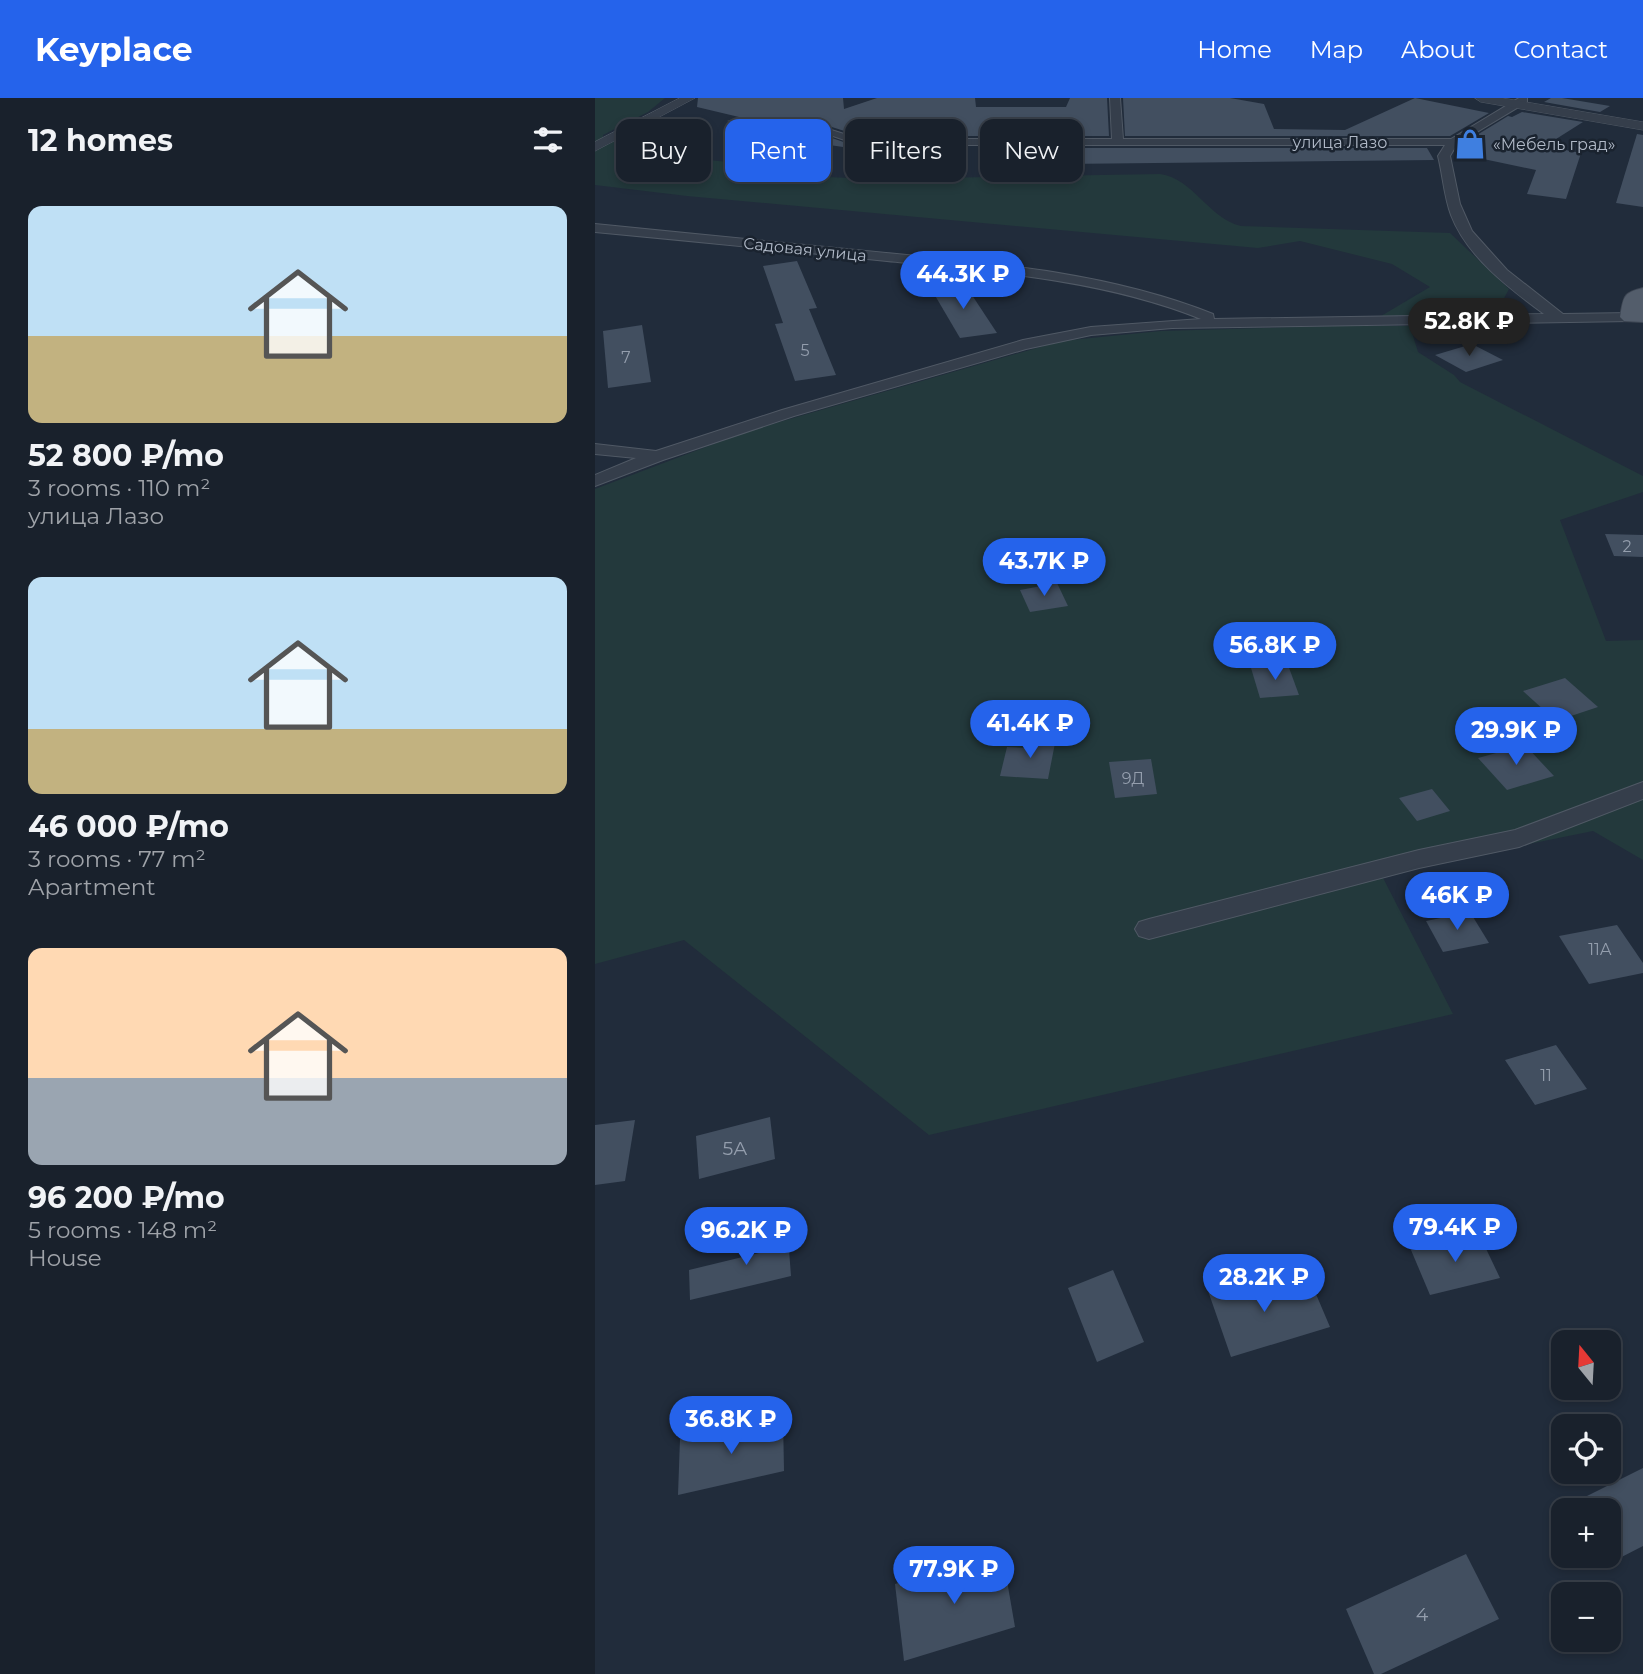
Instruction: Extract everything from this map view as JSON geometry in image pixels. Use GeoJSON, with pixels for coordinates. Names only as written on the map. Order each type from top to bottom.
{"type":"FeatureCollection","features":[{"type":"Feature","properties":{"kind":"main road"},"geometry":{"type":"LineString","coordinates":[[1637,316],[1634,297],[1643,295]]}},
{"type":"Feature","properties":{"kind":"street"},"geometry":{"type":"LineString","coordinates":[[595,147],[689,98]]}},
{"type":"Feature","properties":{"kind":"street"},"geometry":{"type":"LineString","coordinates":[[1115,98],[1118,142]]}},
{"type":"Feature","properties":{"kind":"street"},"geometry":{"type":"LineString","coordinates":[[1481,98],[1519,102],[1643,126]]}},
{"type":"Feature","properties":{"kind":"street"},"geometry":{"type":"LineString","coordinates":[[1519,102],[1453,142],[1444,156],[1458,219],[1467,233],[1503,274],[1557,317]]}},
{"type":"Feature","properties":{"kind":"street","name":"улица Лазо"},"geometry":{"type":"LineString","coordinates":[[831,133],[859,142],[1453,142]]}},
{"type":"Feature","properties":{"kind":"street","name":"Садовая улица"},"geometry":{"type":"LineString","coordinates":[[595,228],[981,266],[1149,298],[1200,313],[1218,323]]}},
{"type":"Feature","properties":{"kind":"street"},"geometry":{"type":"LineString","coordinates":[[595,481],[657,456],[801,409],[1035,342],[1128,327],[1637,316]]}},
{"type":"Feature","properties":{"kind":"street"},"geometry":{"type":"LineString","coordinates":[[595,449],[657,456]]}},
{"type":"Feature","properties":{"kind":"street"},"geometry":{"type":"LineString","coordinates":[[1149,929],[1419,859],[1519,838],[1643,790]]}},
{"type":"Feature","properties":{"kind":"green space"},"geometry":{"type":"Polygon","coordinates":[[[595,98],[665,98],[634,119],[616,119],[616,128],[603,135],[603,139],[616,142],[616,182],[711,182],[711,160],[725,162],[725,182],[831,182],[831,177],[845,178],[845,182],[966,182],[966,177],[980,177],[980,182],[1083,182],[1083,175],[1160,174],[1182,183],[1219,215],[1241,226],[1450,233],[1509,289],[1497,311],[1451,310],[1450,314],[1381,316],[1430,287],[1392,264],[1300,241],[1258,248],[687,196],[595,185],[595,98]]]}},
{"type":"Feature","properties":{"kind":"green space"},"geometry":{"type":"Polygon","coordinates":[[[1410,326],[1418,352],[1454,375],[1460,382],[1643,476],[1643,492],[1560,520],[1606,641],[1643,640],[1643,860],[1593,831],[1381,874],[1453,1014],[929,1135],[684,940],[595,964],[595,489],[748,431],[1061,341],[1161,331],[1410,326]]]}},
{"type":"Feature","properties":{"kind":"building"},"geometry":{"type":"Polygon","coordinates":[[[698,98],[843,98],[844,109],[877,98],[975,98],[976,107],[1066,107],[1070,98],[1107,98],[1109,136],[1083,136],[1083,119],[980,119],[980,136],[966,136],[966,119],[845,119],[845,131],[831,127],[831,119],[733,119],[739,117],[697,107],[698,98]]]}},
{"type":"Feature","properties":{"kind":"building"},"geometry":{"type":"Polygon","coordinates":[[[1123,98],[1230,98],[1264,104],[1274,129],[1345,130],[1415,98],[1489,113],[1450,136],[1125,136],[1123,98]]]}},
{"type":"Feature","properties":{"kind":"building"},"geometry":{"type":"Polygon","coordinates":[[[1551,98],[1610,106],[1600,112],[1544,102],[1551,98]]]}},
{"type":"Feature","properties":{"kind":"building"},"geometry":{"type":"Polygon","coordinates":[[[1522,112],[1583,122],[1545,146],[1581,153],[1566,199],[1527,194],[1536,170],[1455,153],[1459,146],[1508,116],[1522,112]]]}},
{"type":"Feature","properties":{"kind":"building"},"geometry":{"type":"Polygon","coordinates":[[[1637,134],[1643,135],[1643,207],[1616,203],[1637,134]]]}},
{"type":"Feature","properties":{"kind":"building"},"geometry":{"type":"Polygon","coordinates":[[[831,138],[845,143],[845,147],[831,145],[831,138]]]}},
{"type":"Feature","properties":{"kind":"building"},"geometry":{"type":"Polygon","coordinates":[[[1083,148],[1427,148],[1434,160],[1083,164],[1083,148]]]}},
{"type":"Feature","properties":{"kind":"building"},"geometry":{"type":"Polygon","coordinates":[[[797,261],[817,308],[809,309],[836,375],[795,381],[775,324],[783,323],[763,266],[797,261]]]}},
{"type":"Feature","properties":{"kind":"building"},"geometry":{"type":"Polygon","coordinates":[[[964,283],[997,333],[960,338],[930,287],[964,283]]]}},
{"type":"Feature","properties":{"kind":"building"},"geometry":{"type":"Polygon","coordinates":[[[642,325],[651,382],[608,388],[603,331],[642,325]]]}},
{"type":"Feature","properties":{"kind":"building"},"geometry":{"type":"Polygon","coordinates":[[[1472,344],[1503,360],[1466,372],[1435,355],[1472,344]]]}},
{"type":"Feature","properties":{"kind":"building"},"geometry":{"type":"Polygon","coordinates":[[[1605,534],[1643,535],[1643,557],[1614,556],[1605,534]]]}},
{"type":"Feature","properties":{"kind":"building"},"geometry":{"type":"Polygon","coordinates":[[[1057,583],[1068,606],[1030,612],[1020,590],[1057,583]]]}},
{"type":"Feature","properties":{"kind":"building"},"geometry":{"type":"Polygon","coordinates":[[[1288,665],[1299,695],[1260,698],[1251,668],[1288,665]]]}},
{"type":"Feature","properties":{"kind":"building"},"geometry":{"type":"Polygon","coordinates":[[[1565,678],[1598,707],[1556,721],[1523,691],[1565,678]]]}},
{"type":"Feature","properties":{"kind":"building"},"geometry":{"type":"Polygon","coordinates":[[[1032,737],[1056,738],[1048,779],[1000,776],[1007,747],[1030,748],[1032,737]]]}},
{"type":"Feature","properties":{"kind":"building"},"geometry":{"type":"Polygon","coordinates":[[[1525,745],[1554,776],[1507,790],[1478,758],[1525,745]]]}},
{"type":"Feature","properties":{"kind":"building"},"geometry":{"type":"Polygon","coordinates":[[[1151,759],[1157,794],[1115,798],[1109,762],[1151,759]]]}},
{"type":"Feature","properties":{"kind":"building"},"geometry":{"type":"Polygon","coordinates":[[[1432,789],[1450,811],[1417,821],[1399,798],[1432,789]]]}},
{"type":"Feature","properties":{"kind":"building"},"geometry":{"type":"Polygon","coordinates":[[[1470,912],[1489,943],[1443,952],[1426,921],[1470,912]]]}},
{"type":"Feature","properties":{"kind":"building"},"geometry":{"type":"Polygon","coordinates":[[[1617,925],[1643,963],[1643,973],[1589,984],[1559,936],[1617,925]]]}},
{"type":"Feature","properties":{"kind":"building"},"geometry":{"type":"Polygon","coordinates":[[[1556,1045],[1587,1089],[1535,1105],[1505,1060],[1556,1045]]]}},
{"type":"Feature","properties":{"kind":"building"},"geometry":{"type":"Polygon","coordinates":[[[770,1117],[775,1159],[699,1179],[696,1136],[770,1117]]]}},
{"type":"Feature","properties":{"kind":"building"},"geometry":{"type":"Polygon","coordinates":[[[635,1120],[625,1181],[595,1185],[595,1125],[635,1120]]]}},
{"type":"Feature","properties":{"kind":"building"},"geometry":{"type":"Polygon","coordinates":[[[787,1223],[791,1276],[690,1300],[689,1270],[759,1253],[758,1230],[787,1223]]]}},
{"type":"Feature","properties":{"kind":"building"},"geometry":{"type":"Polygon","coordinates":[[[1479,1234],[1500,1278],[1430,1295],[1411,1250],[1479,1234]]]}},
{"type":"Feature","properties":{"kind":"building"},"geometry":{"type":"Polygon","coordinates":[[[1113,1270],[1144,1342],[1097,1362],[1068,1288],[1113,1270]]]}},
{"type":"Feature","properties":{"kind":"building"},"geometry":{"type":"Polygon","coordinates":[[[1248,1273],[1257,1296],[1310,1280],[1330,1327],[1231,1357],[1206,1285],[1248,1273]]]}},
{"type":"Feature","properties":{"kind":"building"},"geometry":{"type":"Polygon","coordinates":[[[783,1417],[784,1471],[678,1495],[680,1439],[783,1417]]]}},
{"type":"Feature","properties":{"kind":"building"},"geometry":{"type":"Polygon","coordinates":[[[1643,1468],[1643,1546],[1621,1557],[1621,1498],[1583,1498],[1611,1484],[1621,1484],[1621,1479],[1643,1468]]]}},
{"type":"Feature","properties":{"kind":"building"},"geometry":{"type":"Polygon","coordinates":[[[1002,1552],[1015,1627],[904,1661],[895,1584],[1002,1552]]]}},
{"type":"Feature","properties":{"kind":"building"},"geometry":{"type":"Polygon","coordinates":[[[1466,1554],[1499,1619],[1381,1674],[1374,1674],[1346,1609],[1466,1554]]]}},
{"type":"Feature","properties":{"kind":"place","name":"«Мебель град»"},"geometry":{"type":"Point","coordinates":[1470,144]}}]}
